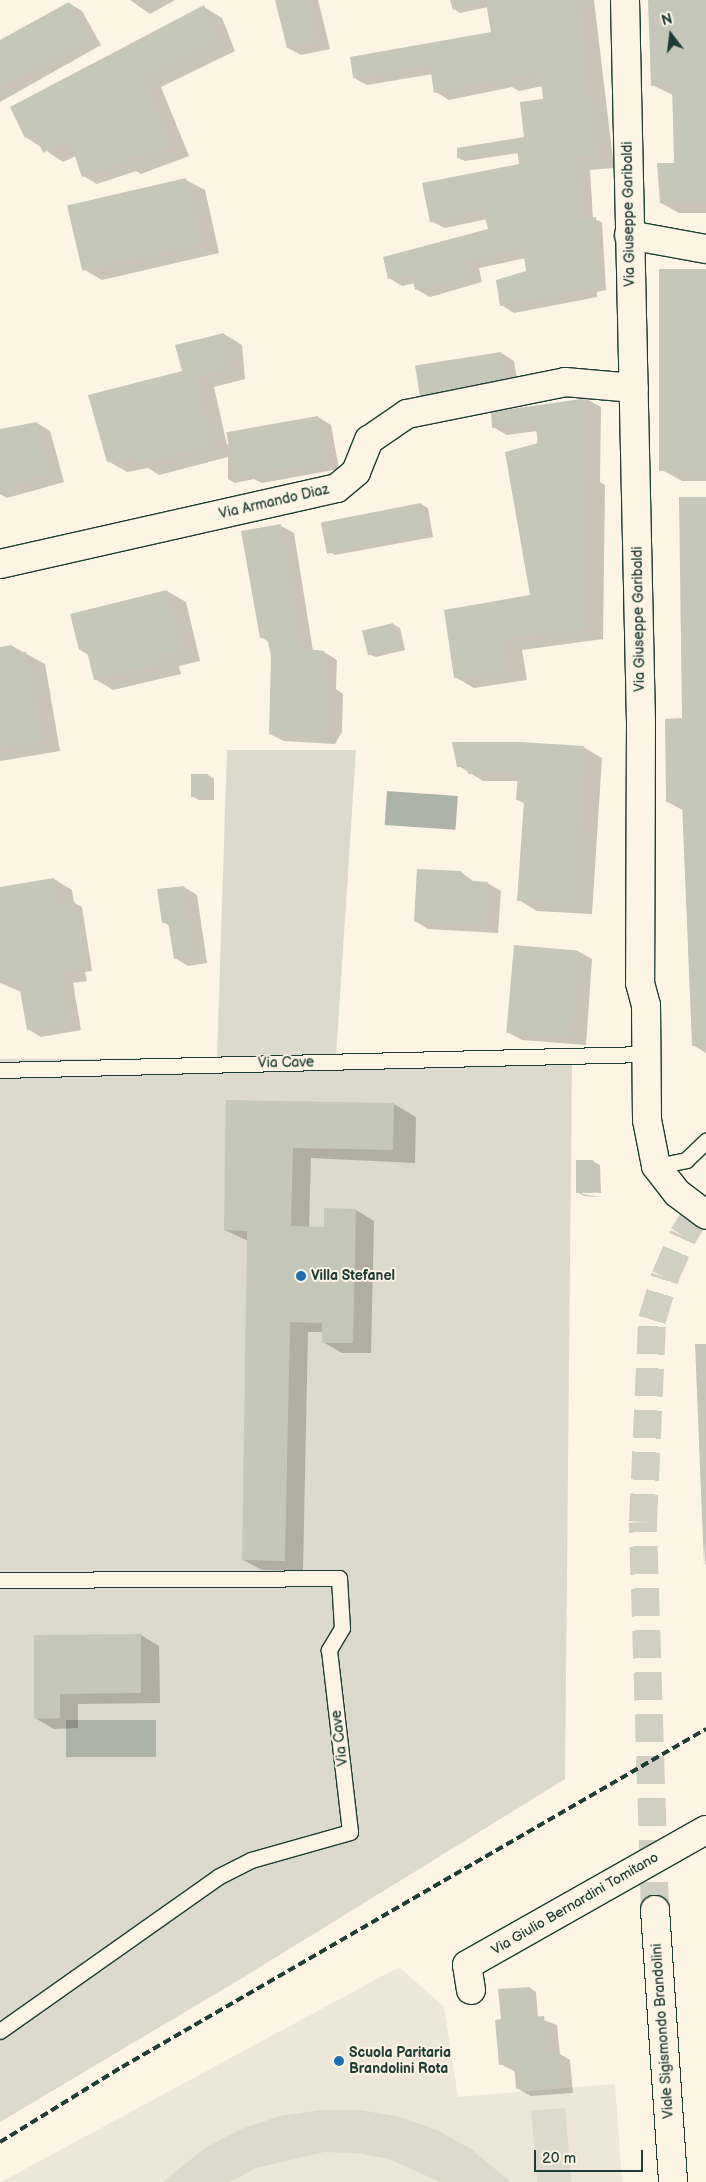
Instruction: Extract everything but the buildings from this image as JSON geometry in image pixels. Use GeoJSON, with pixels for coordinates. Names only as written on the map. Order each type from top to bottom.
{"type":"FeatureCollection","features":[{"type":"Feature","properties":{"kind":"street","name":"Via Giuseppe Garibaldi"},"geometry":{"type":"LineString","coordinates":[[625,0],[640,723],[640,983],[646,1005],[647,1120],[656,1166],[677,1193],[706,1215]]}},
{"type":"Feature","properties":{"kind":"street"},"geometry":{"type":"LineString","coordinates":[[629,235],[706,249]]}},
{"type":"Feature","properties":{"kind":"street","name":"Via Armando Diaz"},"geometry":{"type":"LineString","coordinates":[[0,564],[337,488],[356,472],[369,440],[407,414],[556,384],[634,388]]}},
{"type":"Feature","properties":{"kind":"street","name":"Via Giulio Bernardini Tomitano"},"geometry":{"type":"LineString","coordinates":[[472,1990],[466,1965],[706,1830]]}},
{"type":"Feature","properties":{"kind":"street","name":"Viale Sigismondo Brandolini"},"geometry":{"type":"LineString","coordinates":[[655,1910],[673,2182]]}},
{"type":"Feature","properties":{"kind":"lane","name":"Via Cave"},"geometry":{"type":"LineString","coordinates":[[0,1070],[647,1054]]}},
{"type":"Feature","properties":{"kind":"lane"},"geometry":{"type":"LineString","coordinates":[[656,1166],[686,1160],[706,1141]]}},
{"type":"Feature","properties":{"kind":"lane","name":"Via Cave"},"geometry":{"type":"LineString","coordinates":[[0,1580],[339,1578],[342,1628],[330,1650],[350,1832],[251,1860],[218,1877],[0,2031]]}},
{"type":"Feature","properties":{"kind":"shaded area"},"geometry":{"type":"Polygon","coordinates":[[[227,750],[356,750],[336,1057],[572,1057],[565,1779],[244,1977],[0,2122],[0,1059],[217,1058],[227,750]]]}},
{"type":"Feature","properties":{"kind":"shaded area"},"geometry":{"type":"Polygon","coordinates":[[[387,791],[458,796],[455,830],[385,825],[387,791]]]}},
{"type":"Feature","properties":{"kind":"shaded area"},"geometry":{"type":"Polygon","coordinates":[[[66,1720],[156,1720],[156,1757],[66,1757],[66,1720]]]}},
{"type":"Feature","properties":{"kind":"shaded area","name":"Scuola Paritaria Brandolini Rota"},"geometry":{"type":"Polygon","coordinates":[[[399,1967],[444,2007],[458,2097],[615,2084],[622,2182],[1,2182],[399,1967]]]}},
{"type":"Feature","properties":{"kind":"shaded area"},"geometry":{"type":"Polygon","coordinates":[[[565,2108],[571,2182],[537,2182],[531,2111],[565,2108]]]}},
{"type":"Feature","properties":{"kind":"shaded area"},"geometry":{"type":"Polygon","coordinates":[[[321,2110],[360,2110],[400,2117],[437,2130],[471,2149],[511,2182],[440,2182],[389,2159],[357,2153],[324,2152],[256,2168],[230,2182],[163,2182],[205,2148],[241,2129],[280,2116],[321,2110]]]}},
{"type":"Feature","properties":{"kind":"tunnel"},"geometry":{"type":"LineString","coordinates":[[655,1910],[643,1522],[652,1320],[665,1277],[683,1236],[706,1199]]}},
{"type":"Feature","properties":{"kind":"railway"},"geometry":{"type":"LineString","coordinates":[[0,2142],[122,2067],[706,1729]]}},
{"type":"Feature","properties":{"kind":"place","name":"Villa Stefanel"},"geometry":{"type":"Point","coordinates":[301,1276]}},
{"type":"Feature","properties":{"kind":"place","name":"Scuola Paritaria Brandolini Rota"},"geometry":{"type":"Point","coordinates":[339,2061]}}]}
